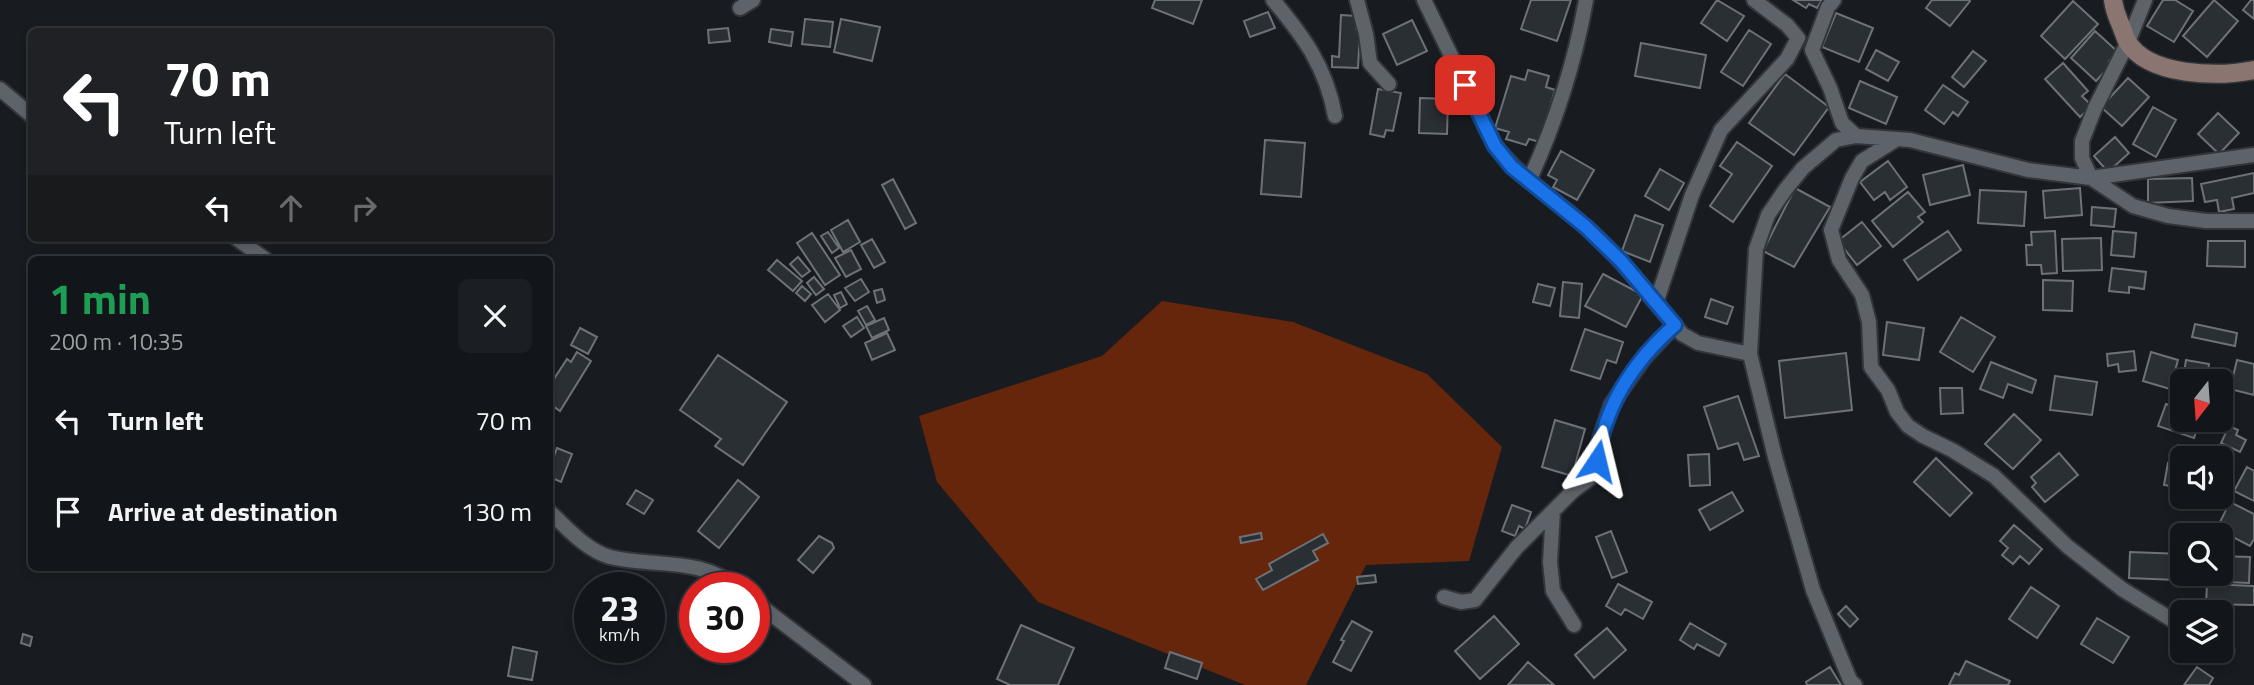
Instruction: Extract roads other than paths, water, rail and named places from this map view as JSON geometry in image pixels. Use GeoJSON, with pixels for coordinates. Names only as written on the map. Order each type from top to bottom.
{"type":"FeatureCollection","features":[{"type":"Feature","properties":{"kind":"main road"},"geometry":{"type":"LineString","coordinates":[[2113,0],[2128,42],[2139,54],[2155,63],[2199,74],[2216,75],[2254,70]]}},
{"type":"Feature","properties":{"kind":"street"},"geometry":{"type":"LineString","coordinates":[[740,8],[753,0]]}},
{"type":"Feature","properties":{"kind":"street"},"geometry":{"type":"LineString","coordinates":[[1273,0],[1300,31],[1316,57],[1331,95],[1335,116]]}},
{"type":"Feature","properties":{"kind":"street"},"geometry":{"type":"LineString","coordinates":[[1357,0],[1370,63],[1389,84]]}},
{"type":"Feature","properties":{"kind":"street"},"geometry":{"type":"LineString","coordinates":[[1424,0],[1495,146],[1512,167],[1586,227],[1621,261],[1682,334],[1698,343],[1749,354]]}},
{"type":"Feature","properties":{"kind":"street"},"geometry":{"type":"LineString","coordinates":[[1529,181],[1547,141],[1587,0]]}},
{"type":"Feature","properties":{"kind":"street"},"geometry":{"type":"LineString","coordinates":[[1656,303],[1692,195],[1721,130],[1787,59],[1798,37],[1787,25],[1754,0]]}},
{"type":"Feature","properties":{"kind":"street"},"geometry":{"type":"LineString","coordinates":[[1834,0],[1828,8],[1812,50],[1830,88],[1842,123],[1856,136]]}},
{"type":"Feature","properties":{"kind":"street"},"geometry":{"type":"LineString","coordinates":[[2144,0],[2128,42],[2095,108],[2082,141],[2082,158],[2091,178],[2133,206],[2168,216],[2206,221],[2254,221]]}},
{"type":"Feature","properties":{"kind":"street"},"geometry":{"type":"LineString","coordinates":[[0,89],[28,113]]}},
{"type":"Feature","properties":{"kind":"street"},"geometry":{"type":"LineString","coordinates":[[1855,685],[1850,680],[1813,590],[1749,354],[1755,249],[1768,215],[1803,168],[1836,140],[1856,136],[1910,140],[2028,170],[2091,178],[2254,155]]}},
{"type":"Feature","properties":{"kind":"street"},"geometry":{"type":"LineString","coordinates":[[1896,139],[1862,161],[1852,178],[1831,230],[1839,260],[1862,295],[1870,322],[1871,368],[1888,390],[1897,412],[1908,426],[1994,476],[2067,547],[2122,589],[2170,619]]}},
{"type":"Feature","properties":{"kind":"street"},"geometry":{"type":"LineString","coordinates":[[242,242],[261,256]]}},
{"type":"Feature","properties":{"kind":"street"},"geometry":{"type":"LineString","coordinates":[[1444,597],[1461,602],[1475,600],[1517,547],[1594,472],[1600,438],[1611,405],[1644,358],[1675,325]]}},
{"type":"Feature","properties":{"kind":"street"},"geometry":{"type":"LineString","coordinates":[[1553,511],[1550,562],[1553,590],[1574,625]]}},
{"type":"Feature","properties":{"kind":"street"},"geometry":{"type":"LineString","coordinates":[[553,515],[589,547],[609,556],[713,572]]}},
{"type":"Feature","properties":{"kind":"street"},"geometry":{"type":"LineString","coordinates":[[770,613],[864,685]]}}]}
